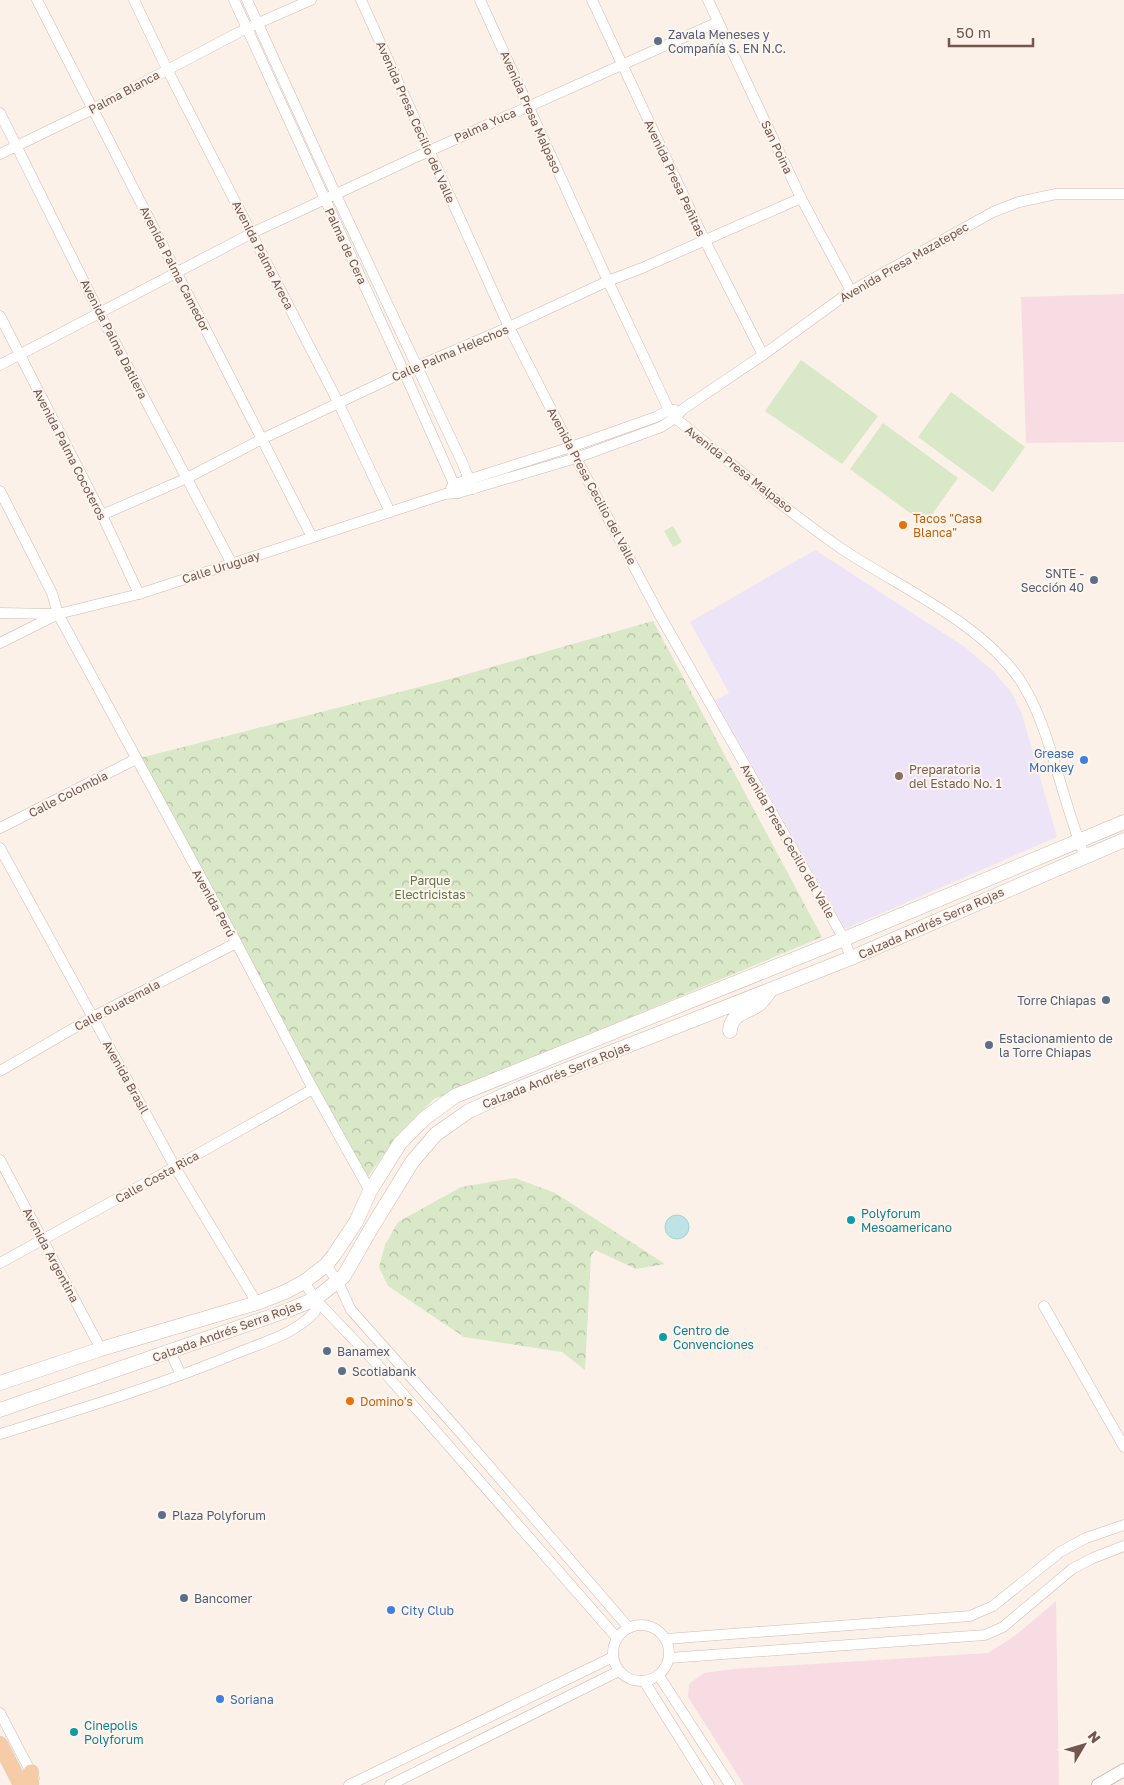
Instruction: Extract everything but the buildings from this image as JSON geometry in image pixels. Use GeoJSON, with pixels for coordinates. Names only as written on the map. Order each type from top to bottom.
{"type":"FeatureCollection","features":[{"type":"Feature","properties":{"kind":"main road","name":"Calzada Andrés Serra Rojas"},"geometry":{"type":"LineString","coordinates":[[0,1383],[101,1349],[257,1303],[304,1282],[334,1255],[356,1222],[370,1192],[400,1143],[424,1118],[455,1096],[844,939],[1124,822]]}},
{"type":"Feature","properties":{"kind":"main road","name":"Calzada Andrés Serra Rojas"},"geometry":{"type":"LineString","coordinates":[[0,1410],[286,1311],[315,1299],[344,1276],[412,1162],[436,1134],[469,1111],[529,1084],[851,958],[1124,840]]}},
{"type":"Feature","properties":{"kind":"main road"},"geometry":{"type":"LineString","coordinates":[[730,1031],[730,1024],[735,1017],[760,1003],[770,990]]}},
{"type":"Feature","properties":{"kind":"main road"},"geometry":{"type":"LineString","coordinates":[[163,1331],[170,1351]]}},
{"type":"Feature","properties":{"kind":"main road"},"geometry":{"type":"LineString","coordinates":[[0,1744],[21,1785]]}},
{"type":"Feature","properties":{"kind":"street","name":"Avenida Palma Camedor"},"geometry":{"type":"LineString","coordinates":[[37,0],[312,537]]}},
{"type":"Feature","properties":{"kind":"street","name":"Avenida Palma Areca"},"geometry":{"type":"LineString","coordinates":[[134,0],[167,69],[338,402],[390,512]]}},
{"type":"Feature","properties":{"kind":"street","name":"Palma de Cera"},"geometry":{"type":"LineString","coordinates":[[234,0],[456,488]]}},
{"type":"Feature","properties":{"kind":"street","name":"Palma de Cera"},"geometry":{"type":"LineString","coordinates":[[247,0],[471,484]]}},
{"type":"Feature","properties":{"kind":"street","name":"Palma Blanca"},"geometry":{"type":"LineString","coordinates":[[0,154],[93,109],[247,28],[311,0]]}},
{"type":"Feature","properties":{"kind":"street","name":"Avenida Presa Cecilio del Valle"},"geometry":{"type":"LineString","coordinates":[[361,0],[509,327],[576,458],[658,612],[844,939],[851,958]]}},
{"type":"Feature","properties":{"kind":"street","name":"Avenida Presa Malpaso"},"geometry":{"type":"LineString","coordinates":[[480,0],[608,281],[672,414],[784,505],[844,550],[960,622],[1005,661],[1020,680],[1032,700],[1042,724],[1084,857]]}},
{"type":"Feature","properties":{"kind":"street","name":"Avenida Presa Peñitas"},"geometry":{"type":"LineString","coordinates":[[592,0],[704,239],[763,355]]}},
{"type":"Feature","properties":{"kind":"street","name":"San Poina"},"geometry":{"type":"LineString","coordinates":[[708,0],[801,198],[851,291]]}},
{"type":"Feature","properties":{"kind":"street","name":"Palma Yuca"},"geometry":{"type":"LineString","coordinates":[[0,365],[252,233],[528,106],[718,22]]}},
{"type":"Feature","properties":{"kind":"street","name":"Avenida Palma Datilera"},"geometry":{"type":"LineString","coordinates":[[0,113],[99,312],[232,564]]}},
{"type":"Feature","properties":{"kind":"street","name":"Avenida Presa Mazatepec"},"geometry":{"type":"LineString","coordinates":[[471,484],[571,447],[683,409],[763,355],[851,291],[993,212],[1019,202],[1056,194],[1124,194]]}},
{"type":"Feature","properties":{"kind":"street","name":"Calle Palma Helechos"},"geometry":{"type":"LineString","coordinates":[[102,516],[187,478],[338,402],[608,281],[801,198]]}},
{"type":"Feature","properties":{"kind":"street","name":"Avenida Palma Cocoteros"},"geometry":{"type":"LineString","coordinates":[[0,316],[102,516],[139,594]]}},
{"type":"Feature","properties":{"kind":"street","name":"Avenida Presa Mazatepec"},"geometry":{"type":"LineString","coordinates":[[456,488],[576,458],[661,428],[672,414]]}},
{"type":"Feature","properties":{"kind":"street","name":"Calle Uruguay"},"geometry":{"type":"LineString","coordinates":[[0,643],[58,614],[139,594],[445,494],[456,488]]}},
{"type":"Feature","properties":{"kind":"street","name":"Avenida Perú"},"geometry":{"type":"LineString","coordinates":[[0,490],[52,594],[58,614],[370,1192]]}},
{"type":"Feature","properties":{"kind":"street"},"geometry":{"type":"LineString","coordinates":[[0,613],[58,614]]}},
{"type":"Feature","properties":{"kind":"street","name":"Calle Colombia"},"geometry":{"type":"LineString","coordinates":[[0,828],[136,759]]}},
{"type":"Feature","properties":{"kind":"street","name":"Avenida Brasil"},"geometry":{"type":"LineString","coordinates":[[0,848],[175,1167],[257,1303]]}},
{"type":"Feature","properties":{"kind":"street","name":"Calle Guatemala"},"geometry":{"type":"LineString","coordinates":[[0,1071],[93,1017],[236,942]]}},
{"type":"Feature","properties":{"kind":"street","name":"Calle Costa Rica"},"geometry":{"type":"LineString","coordinates":[[0,1263],[313,1089]]}},
{"type":"Feature","properties":{"kind":"street","name":"Avenida Argentina"},"geometry":{"type":"LineString","coordinates":[[0,1160],[101,1349]]}},
{"type":"Feature","properties":{"kind":"street"},"geometry":{"type":"LineString","coordinates":[[326,1264],[338,1282],[351,1310],[458,1430],[629,1628]]}},
{"type":"Feature","properties":{"kind":"street"},"geometry":{"type":"LineString","coordinates":[[304,1282],[315,1299],[378,1365],[617,1638]]}},
{"type":"Feature","properties":{"kind":"street"},"geometry":{"type":"LineString","coordinates":[[0,1434],[180,1375],[290,1332],[306,1322],[315,1312],[315,1299]]}},
{"type":"Feature","properties":{"kind":"street"},"geometry":{"type":"LineString","coordinates":[[1044,1306],[1124,1447]]}},
{"type":"Feature","properties":{"kind":"street"},"geometry":{"type":"LineString","coordinates":[[170,1351],[180,1375]]}},
{"type":"Feature","properties":{"kind":"street"},"geometry":{"type":"LineString","coordinates":[[666,1639],[970,1616],[993,1606],[1060,1552],[1086,1538],[1124,1525]]}},
{"type":"Feature","properties":{"kind":"street"},"geometry":{"type":"LineString","coordinates":[[670,1658],[985,1635],[1003,1627],[1072,1569],[1093,1558],[1124,1546]]}},
{"type":"Feature","properties":{"kind":"street"},"geometry":{"type":"LineString","coordinates":[[637,1625],[648,1626],[658,1631],[666,1639],[670,1658],[659,1676],[644,1681],[630,1680],[619,1671],[613,1657],[613,1647],[617,1638],[629,1628],[637,1625]]}},
{"type":"Feature","properties":{"kind":"street"},"geometry":{"type":"LineString","coordinates":[[349,1785],[613,1657]]}},
{"type":"Feature","properties":{"kind":"street"},"geometry":{"type":"LineString","coordinates":[[390,1785],[619,1671]]}},
{"type":"Feature","properties":{"kind":"street"},"geometry":{"type":"LineString","coordinates":[[659,1676],[730,1785]]}},
{"type":"Feature","properties":{"kind":"street"},"geometry":{"type":"LineString","coordinates":[[644,1681],[709,1785]]}},
{"type":"Feature","properties":{"kind":"street"},"geometry":{"type":"LineString","coordinates":[[0,1713],[33,1781]]}},
{"type":"Feature","properties":{"kind":"street"},"geometry":{"type":"LineString","coordinates":[[1098,1785],[1124,1770]]}},
{"type":"Feature","properties":{"kind":"shaded area"},"geometry":{"type":"Polygon","coordinates":[[[1124,294],[1124,442],[1026,443],[1021,297],[1124,294]]]}},
{"type":"Feature","properties":{"kind":"shaded area","name":"Preparatoria del Estado No. 1"},"geometry":{"type":"Polygon","coordinates":[[[815,550],[965,647],[993,671],[1012,693],[1022,714],[1057,837],[845,929],[715,700],[729,693],[690,622],[815,550]]]}},
{"type":"Feature","properties":{"kind":"shaded area"},"geometry":{"type":"Polygon","coordinates":[[[1056,1601],[1059,1785],[744,1785],[688,1697],[689,1684],[704,1673],[734,1669],[988,1653],[1016,1635],[1056,1601]]]}},
{"type":"Feature","properties":{"kind":"green space"},"geometry":{"type":"Polygon","coordinates":[[[801,360],[878,416],[842,464],[765,411],[801,360]]]}},
{"type":"Feature","properties":{"kind":"green space"},"geometry":{"type":"Polygon","coordinates":[[[951,392],[1025,447],[993,492],[918,437],[951,392]]]}},
{"type":"Feature","properties":{"kind":"green space"},"geometry":{"type":"Polygon","coordinates":[[[883,423],[958,478],[925,524],[850,469],[883,423]]]}},
{"type":"Feature","properties":{"kind":"green space"},"geometry":{"type":"Polygon","coordinates":[[[673,526],[682,542],[673,547],[664,531],[673,526]]]}},
{"type":"Feature","properties":{"kind":"green space","name":"Parque Electricistas"},"geometry":{"type":"Polygon","coordinates":[[[653,621],[822,937],[434,1099],[395,1138],[367,1178],[136,759],[443,681],[653,621]]]}},
{"type":"Feature","properties":{"kind":"green space"},"geometry":{"type":"Polygon","coordinates":[[[515,1178],[555,1193],[665,1264],[636,1269],[595,1250],[591,1256],[585,1370],[562,1352],[464,1337],[388,1286],[379,1267],[385,1245],[398,1222],[461,1187],[515,1178]]]}},
{"type":"Feature","properties":{"kind":"water"},"geometry":{"type":"Polygon","coordinates":[[[677,1215],[682,1216],[688,1222],[688,1232],[682,1238],[677,1239],[672,1238],[666,1232],[665,1227],[666,1222],[672,1216],[677,1215]]]}},
{"type":"Feature","properties":{"kind":"place","name":"Zavala Meneses y Compañía S. EN N.C."},"geometry":{"type":"Point","coordinates":[658,41]}},
{"type":"Feature","properties":{"kind":"place","name":"Tacos \"Casa Blanca\""},"geometry":{"type":"Point","coordinates":[903,525]}},
{"type":"Feature","properties":{"kind":"place","name":"SNTE - Sección 40"},"geometry":{"type":"Point","coordinates":[1094,580]}},
{"type":"Feature","properties":{"kind":"place","name":"Grease Monkey"},"geometry":{"type":"Point","coordinates":[1084,760]}},
{"type":"Feature","properties":{"kind":"place","name":"Preparatoria del Estado No. 1"},"geometry":{"type":"Point","coordinates":[899,776]}},
{"type":"Feature","properties":{"kind":"place","name":"Torre Chiapas"},"geometry":{"type":"Point","coordinates":[1106,1000]}},
{"type":"Feature","properties":{"kind":"place","name":"Estacionamiento de la Torre Chiapas"},"geometry":{"type":"Point","coordinates":[989,1045]}},
{"type":"Feature","properties":{"kind":"place","name":"Polyforum Mesoamericano"},"geometry":{"type":"Point","coordinates":[851,1220]}},
{"type":"Feature","properties":{"kind":"place","name":"Centro de Convenciones"},"geometry":{"type":"Point","coordinates":[663,1337]}},
{"type":"Feature","properties":{"kind":"place","name":"Banamex"},"geometry":{"type":"Point","coordinates":[327,1351]}},
{"type":"Feature","properties":{"kind":"place","name":"Scotiabank"},"geometry":{"type":"Point","coordinates":[342,1371]}},
{"type":"Feature","properties":{"kind":"place","name":"Domino's"},"geometry":{"type":"Point","coordinates":[350,1401]}},
{"type":"Feature","properties":{"kind":"place","name":"Plaza Polyforum"},"geometry":{"type":"Point","coordinates":[162,1515]}},
{"type":"Feature","properties":{"kind":"place","name":"Bancomer"},"geometry":{"type":"Point","coordinates":[184,1598]}},
{"type":"Feature","properties":{"kind":"place","name":"City Club"},"geometry":{"type":"Point","coordinates":[391,1610]}},
{"type":"Feature","properties":{"kind":"place","name":"Soriana"},"geometry":{"type":"Point","coordinates":[220,1699]}},
{"type":"Feature","properties":{"kind":"place","name":"Cinepolis Polyforum"},"geometry":{"type":"Point","coordinates":[74,1732]}}]}
